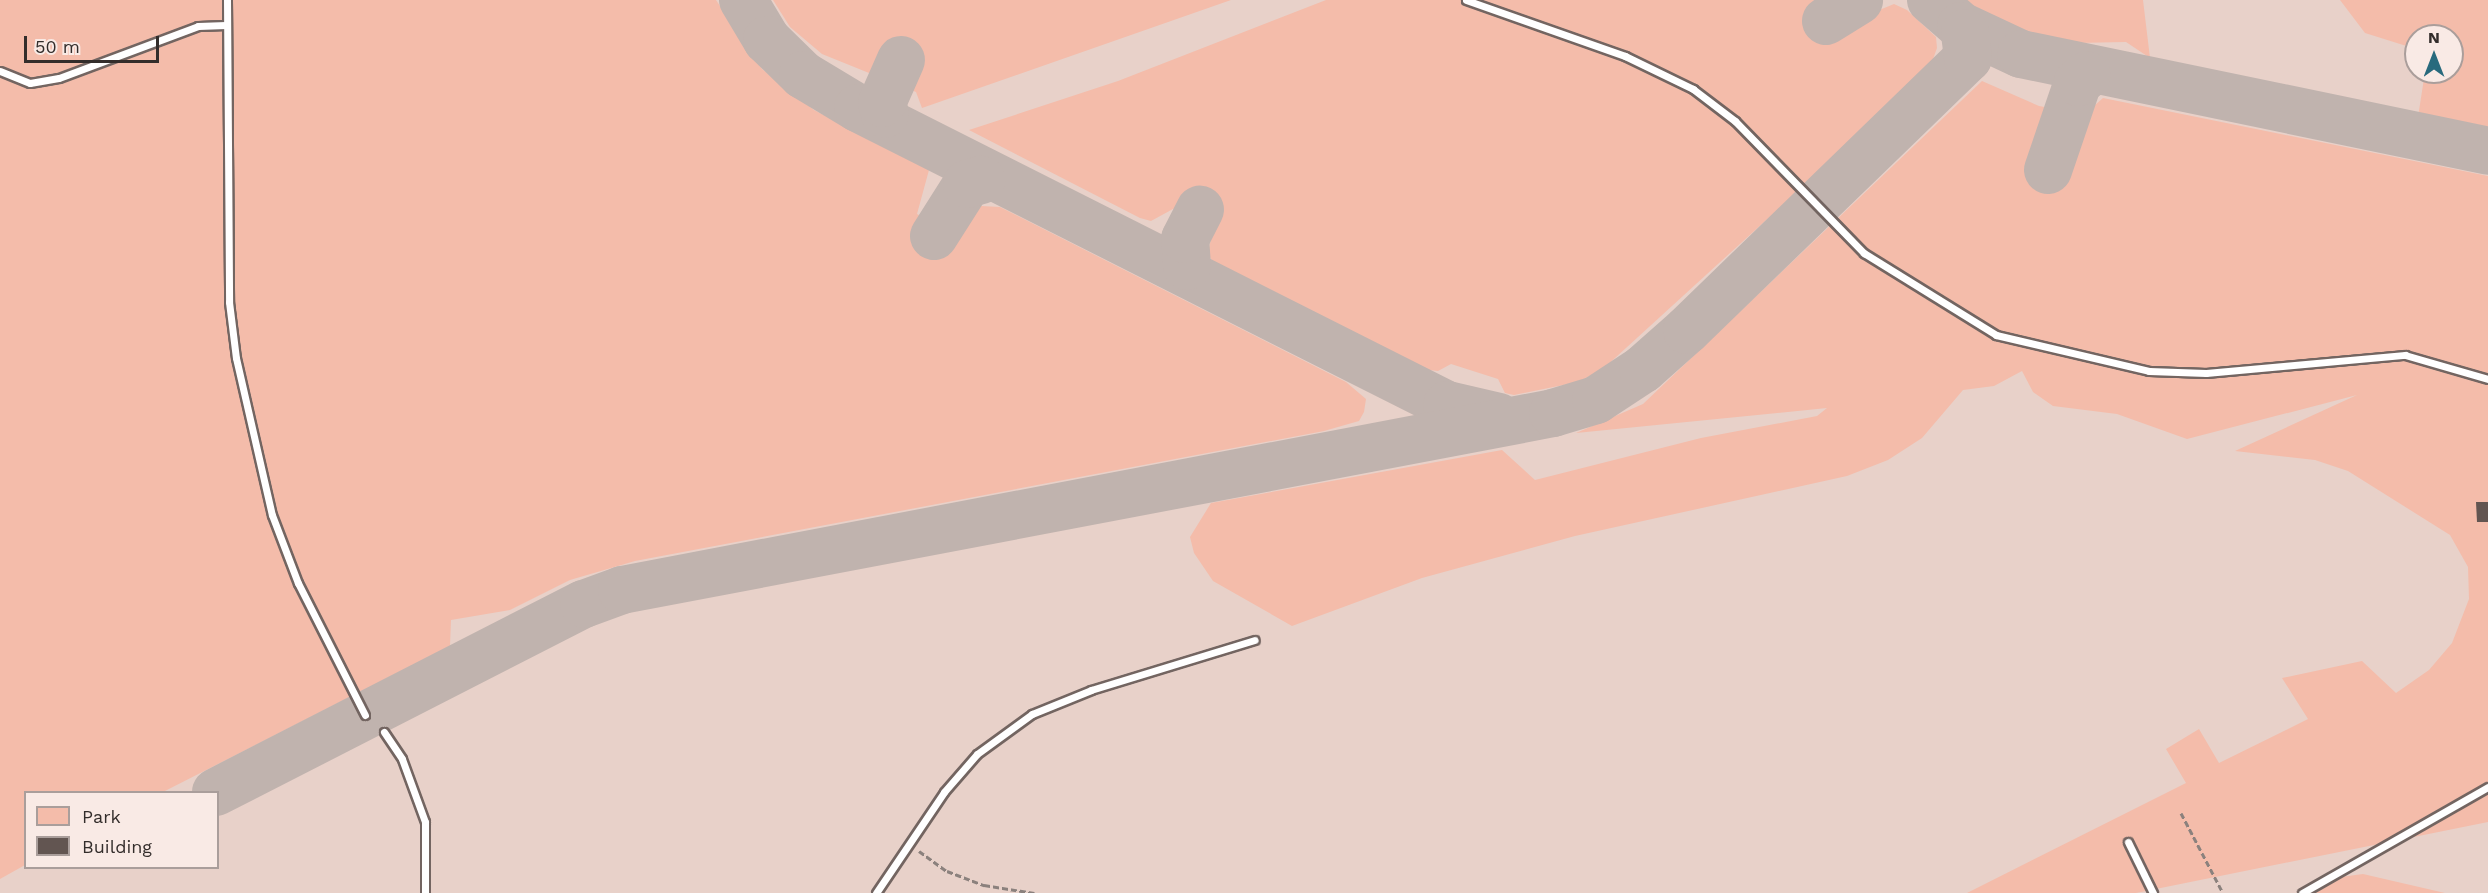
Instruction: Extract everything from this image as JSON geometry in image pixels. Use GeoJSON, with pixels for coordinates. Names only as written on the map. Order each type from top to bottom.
{"type":"FeatureCollection","features":[{"type":"Feature","properties":{"kind":"lane"},"geometry":{"type":"LineString","coordinates":[[227,0],[229,302],[236,358],[272,515],[298,584],[365,715]]}},
{"type":"Feature","properties":{"kind":"lane"},"geometry":{"type":"LineString","coordinates":[[1466,0],[1625,56],[1693,89],[1735,121],[1864,254],[1996,335],[2085,360],[2149,371],[2206,373],[2405,355],[2488,379]]}},
{"type":"Feature","properties":{"kind":"lane"},"geometry":{"type":"LineString","coordinates":[[0,71],[30,82],[59,78],[198,26],[226,25]]}},
{"type":"Feature","properties":{"kind":"lane"},"geometry":{"type":"LineString","coordinates":[[876,893],[944,792],[977,754],[1032,714],[1091,690],[1255,640]]}},
{"type":"Feature","properties":{"kind":"lane"},"geometry":{"type":"LineString","coordinates":[[384,732],[402,759],[425,822],[425,893]]}},
{"type":"Feature","properties":{"kind":"lane"},"geometry":{"type":"LineString","coordinates":[[2302,893],[2488,787]]}},
{"type":"Feature","properties":{"kind":"lane"},"geometry":{"type":"LineString","coordinates":[[2128,842],[2153,893]]}},
{"type":"Feature","properties":{"kind":"path"},"geometry":{"type":"LineString","coordinates":[[2181,813],[2223,893]]}},
{"type":"Feature","properties":{"kind":"path"},"geometry":{"type":"LineString","coordinates":[[915,848],[947,871],[984,885],[1034,893]]}},
{"type":"Feature","properties":{"kind":"shaded area"},"geometry":{"type":"Polygon","coordinates":[[[0,0],[2488,0],[2488,893],[0,893],[0,0]]]}},
{"type":"Feature","properties":{"kind":"green space"},"geometry":{"type":"Polygon","coordinates":[[[0,0],[716,0],[762,69],[814,110],[929,170],[917,214],[960,236],[981,206],[1000,207],[1346,382],[1366,399],[1364,412],[1359,421],[1324,431],[635,561],[570,580],[510,610],[451,620],[450,646],[165,791],[24,791],[24,866],[0,879],[0,0]]]}},
{"type":"Feature","properties":{"kind":"green space"},"geometry":{"type":"Polygon","coordinates":[[[773,0],[1231,0],[922,108],[916,92],[822,54],[790,27],[773,0]]]}},
{"type":"Feature","properties":{"kind":"green space"},"geometry":{"type":"Polygon","coordinates":[[[1326,0],[1867,0],[1872,13],[1894,4],[1907,10],[1936,37],[1937,48],[1932,62],[1810,180],[1603,369],[1578,382],[1514,395],[1505,393],[1498,379],[1451,364],[1438,371],[1421,369],[1213,263],[1208,253],[1213,229],[1173,209],[1151,221],[1140,218],[969,130],[1118,81],[1326,0]]]}},
{"type":"Feature","properties":{"kind":"green space"},"geometry":{"type":"Polygon","coordinates":[[[1964,0],[2143,0],[2150,58],[2126,42],[2074,43],[2004,25],[1964,0]]]}},
{"type":"Feature","properties":{"kind":"green space"},"geometry":{"type":"Polygon","coordinates":[[[2340,0],[2488,0],[2488,130],[2418,117],[2423,84],[2464,84],[2464,24],[2404,24],[2404,45],[2365,33],[2340,0]]]}},
{"type":"Feature","properties":{"kind":"green space"},"geometry":{"type":"Polygon","coordinates":[[[1982,81],[2039,106],[2085,114],[2103,98],[2488,176],[2488,822],[2136,893],[1967,893],[2186,783],[2166,749],[2199,729],[2219,763],[2308,719],[2282,678],[2362,661],[2396,693],[2429,670],[2452,643],[2469,599],[2468,567],[2450,535],[2348,471],[2315,460],[2235,451],[2357,395],[2187,439],[2117,414],[2053,406],[2033,392],[2022,371],[1994,386],[1963,390],[1922,438],[1888,460],[1847,476],[1575,536],[1422,578],[1292,626],[1213,581],[1194,553],[1190,537],[1211,503],[1502,450],[1535,480],[1701,438],[1817,416],[1827,408],[1576,433],[1643,404],[1982,81]]]}},
{"type":"Feature","properties":{"kind":"green space"},"geometry":{"type":"Polygon","coordinates":[[[2363,874],[2445,893],[2316,893],[2326,879],[2363,874]]]}},
{"type":"Feature","properties":{"kind":"building"},"geometry":{"type":"Polygon","coordinates":[[[2476,502],[2488,502],[2488,522],[2477,522],[2476,502]]]}},
{"type":"Feature","properties":{"kind":"taxiway"},"geometry":{"type":"LineString","coordinates":[[743,0],[767,40],[803,75],[858,108],[1447,405],[1499,417]]}},
{"type":"Feature","properties":{"kind":"taxiway"},"geometry":{"type":"LineString","coordinates":[[1826,21],[1859,0]]}},
{"type":"Feature","properties":{"kind":"taxiway"},"geometry":{"type":"LineString","coordinates":[[1931,0],[1961,26],[2021,54],[2488,151]]}},
{"type":"Feature","properties":{"kind":"taxiway"},"geometry":{"type":"LineString","coordinates":[[218,791],[584,604],[622,590],[1553,413],[1596,400],[1643,369],[1687,330],[1968,58],[1965,33]]}},
{"type":"Feature","properties":{"kind":"taxiway"},"geometry":{"type":"LineString","coordinates":[[885,114],[882,103],[901,60]]}},
{"type":"Feature","properties":{"kind":"taxiway"},"geometry":{"type":"LineString","coordinates":[[2048,170],[2078,82],[2087,75]]}},
{"type":"Feature","properties":{"kind":"taxiway"},"geometry":{"type":"LineString","coordinates":[[934,236],[967,184],[981,180]]}},
{"type":"Feature","properties":{"kind":"taxiway"},"geometry":{"type":"LineString","coordinates":[[1187,266],[1185,239],[1200,210]]}}]}
